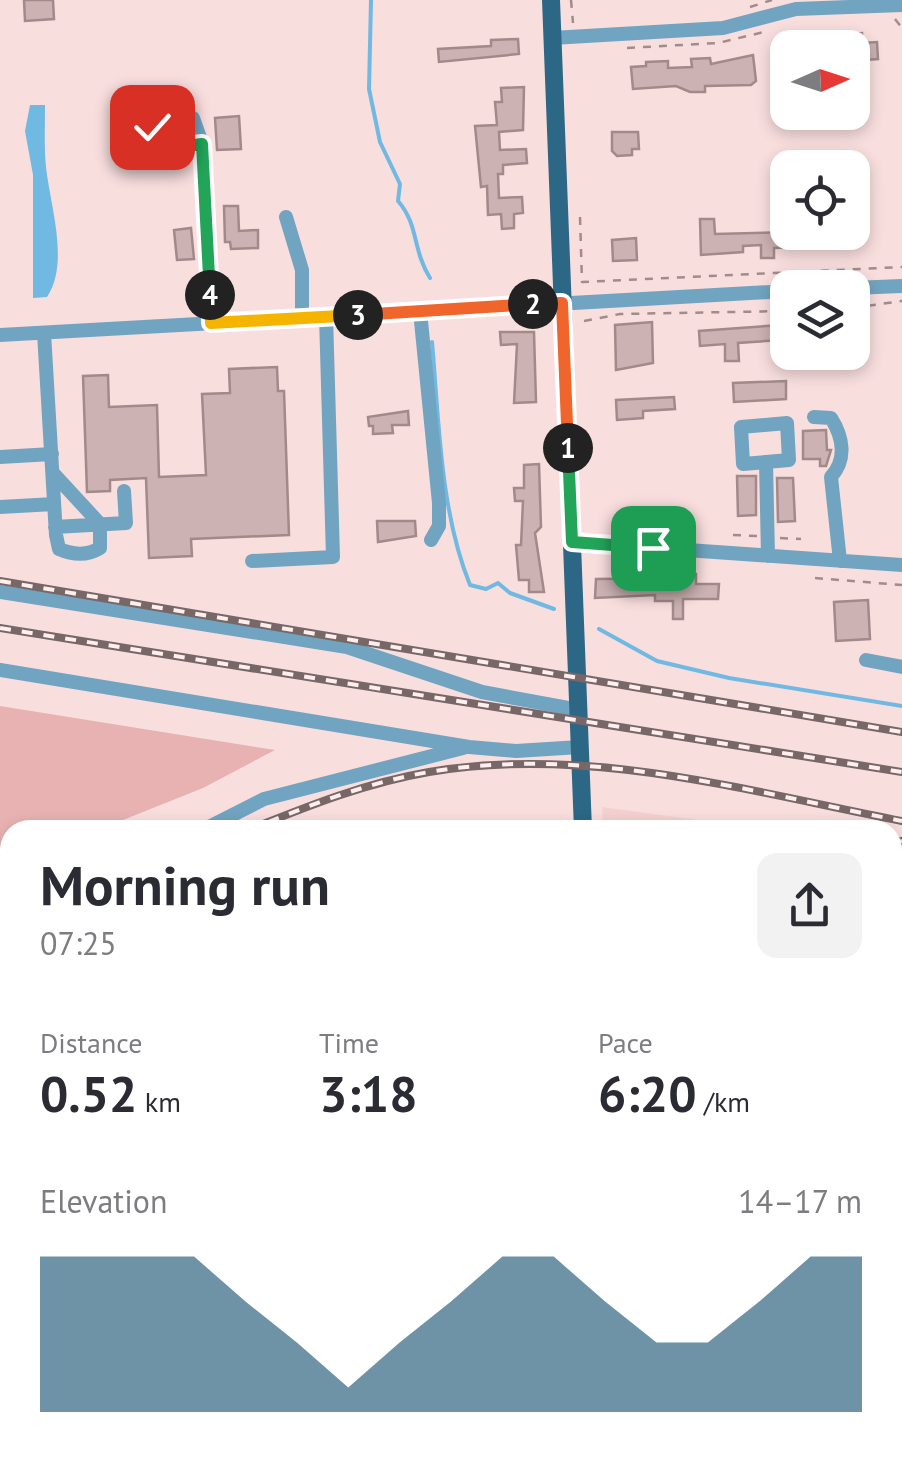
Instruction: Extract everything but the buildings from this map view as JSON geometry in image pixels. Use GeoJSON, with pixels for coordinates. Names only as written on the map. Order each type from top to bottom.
{"type":"FeatureCollection","features":[{"type":"Feature","properties":{"kind":"main road"},"geometry":{"type":"LineString","coordinates":[[551,0],[583,820]]}},
{"type":"Feature","properties":{"kind":"street"},"geometry":{"type":"LineString","coordinates":[[552,38],[723,28],[796,8],[902,5]]}},
{"type":"Feature","properties":{"kind":"street"},"geometry":{"type":"LineString","coordinates":[[202,144],[211,323]]}},
{"type":"Feature","properties":{"kind":"street"},"geometry":{"type":"LineString","coordinates":[[286,217],[302,270],[302,318]]}},
{"type":"Feature","properties":{"kind":"street"},"geometry":{"type":"LineString","coordinates":[[870,287],[902,286]]}},
{"type":"Feature","properties":{"kind":"street"},"geometry":{"type":"LineString","coordinates":[[0,336],[770,293]]}},
{"type":"Feature","properties":{"kind":"street"},"geometry":{"type":"LineString","coordinates":[[420,311],[439,503],[439,526],[430,540]]}},
{"type":"Feature","properties":{"kind":"street"},"geometry":{"type":"LineString","coordinates":[[252,561],[333,557],[326,316]]}},
{"type":"Feature","properties":{"kind":"street"},"geometry":{"type":"LineString","coordinates":[[44,333],[55,526],[59,548],[71,554],[100,548],[100,524],[53,473]]}},
{"type":"Feature","properties":{"kind":"street"},"geometry":{"type":"LineString","coordinates":[[814,417],[831,418],[841,434],[841,466],[832,477],[840,561]]}},
{"type":"Feature","properties":{"kind":"street"},"geometry":{"type":"LineString","coordinates":[[0,457],[52,454]]}},
{"type":"Feature","properties":{"kind":"street"},"geometry":{"type":"LineString","coordinates":[[766,462],[768,556]]}},
{"type":"Feature","properties":{"kind":"street"},"geometry":{"type":"LineString","coordinates":[[55,526],[126,523],[124,491]]}},
{"type":"Feature","properties":{"kind":"street"},"geometry":{"type":"LineString","coordinates":[[0,507],[54,504]]}},
{"type":"Feature","properties":{"kind":"street"},"geometry":{"type":"LineString","coordinates":[[572,542],[902,565]]}},
{"type":"Feature","properties":{"kind":"street"},"geometry":{"type":"LineString","coordinates":[[0,592],[347,646],[482,692],[579,710]]}},
{"type":"Feature","properties":{"kind":"street"},"geometry":{"type":"LineString","coordinates":[[866,660],[902,667]]}},
{"type":"Feature","properties":{"kind":"street"},"geometry":{"type":"LineString","coordinates":[[0,670],[469,747],[516,751],[580,747]]}},
{"type":"Feature","properties":{"kind":"street"},"geometry":{"type":"LineString","coordinates":[[223,820],[264,799],[469,747]]}},
{"type":"Feature","properties":{"kind":"path"},"geometry":{"type":"LineString","coordinates":[[570,0],[572,23],[589,22]]}},
{"type":"Feature","properties":{"kind":"path"},"geometry":{"type":"LineString","coordinates":[[745,8],[772,0]]}},
{"type":"Feature","properties":{"kind":"path"},"geometry":{"type":"LineString","coordinates":[[888,16],[902,28]]}},
{"type":"Feature","properties":{"kind":"path"},"geometry":{"type":"LineString","coordinates":[[627,48],[718,43],[774,28]]}},
{"type":"Feature","properties":{"kind":"path"},"geometry":{"type":"LineString","coordinates":[[580,217],[582,282],[902,267]]}},
{"type":"Feature","properties":{"kind":"path"},"geometry":{"type":"LineString","coordinates":[[870,305],[902,301]]}},
{"type":"Feature","properties":{"kind":"path"},"geometry":{"type":"LineString","coordinates":[[584,321],[620,314],[770,310]]}},
{"type":"Feature","properties":{"kind":"path"},"geometry":{"type":"LineString","coordinates":[[815,578],[902,585]]}},
{"type":"Feature","properties":{"kind":"shaded area"},"geometry":{"type":"Polygon","coordinates":[[[0,706],[275,750],[203,788],[123,820],[0,820],[0,706]]]}},
{"type":"Feature","properties":{"kind":"shaded area"},"geometry":{"type":"Polygon","coordinates":[[[602,807],[698,820],[603,820],[602,807]]]}},
{"type":"Feature","properties":{"kind":"water"},"geometry":{"type":"Polygon","coordinates":[[[30,105],[45,105],[46,167],[58,251],[54,283],[47,297],[33,298],[33,175],[25,131],[30,105]]]}},
{"type":"Feature","properties":{"kind":"waterway"},"geometry":{"type":"LineString","coordinates":[[371,0],[369,89],[380,142],[400,184],[398,201],[409,219],[430,278]]}},
{"type":"Feature","properties":{"kind":"waterway"},"geometry":{"type":"LineString","coordinates":[[432,342],[447,496],[470,585],[486,589],[498,583],[510,593],[554,609]]}},
{"type":"Feature","properties":{"kind":"waterway"},"geometry":{"type":"LineString","coordinates":[[599,629],[657,661],[729,678],[902,706]]}},
{"type":"Feature","properties":{"kind":"railway"},"geometry":{"type":"LineString","coordinates":[[0,581],[902,732]]}},
{"type":"Feature","properties":{"kind":"railway"},"geometry":{"type":"LineString","coordinates":[[0,628],[902,772]]}},
{"type":"Feature","properties":{"kind":"railway"},"geometry":{"type":"LineString","coordinates":[[274,820],[382,782],[429,772],[548,764],[667,775],[897,820]]}},
{"type":"Feature","properties":{"kind":"route"},"geometry":{"type":"LineString","coordinates":[[152,127],[155,144],[173,148],[202,144],[211,323],[562,303],[572,542],[653,548]]}}]}
